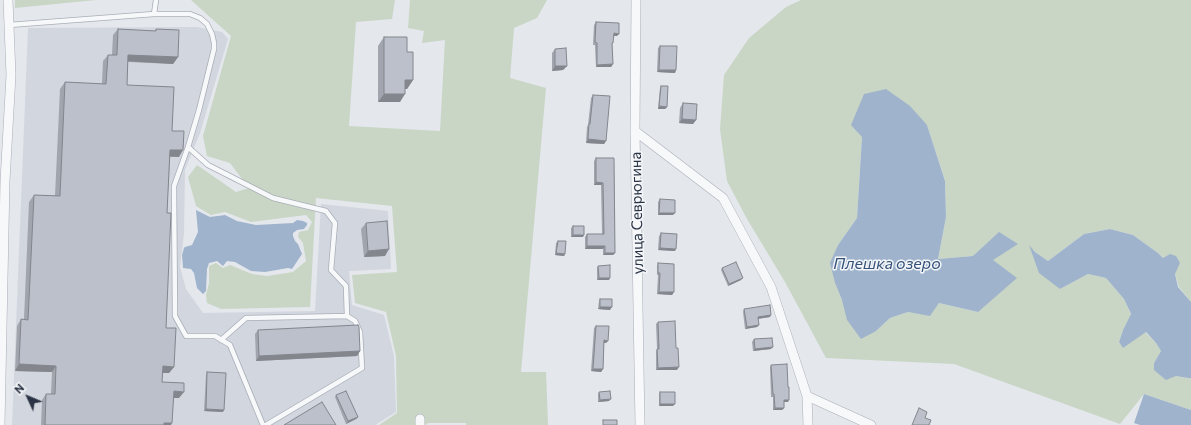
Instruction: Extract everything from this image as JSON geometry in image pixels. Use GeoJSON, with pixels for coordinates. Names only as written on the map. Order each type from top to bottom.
{"type":"FeatureCollection","features":[{"type":"Feature","properties":{"kind":"street"},"geometry":{"type":"LineString","coordinates":[[0,425],[5,181],[11,75],[8,0]]}},
{"type":"Feature","properties":{"kind":"street","name":"улица Севрюгина"},"geometry":{"type":"LineString","coordinates":[[636,0],[635,131],[640,425]]}},
{"type":"Feature","properties":{"kind":"street"},"geometry":{"type":"LineString","coordinates":[[635,131],[723,198],[771,287],[807,396],[808,425]]}},
{"type":"Feature","properties":{"kind":"street"},"geometry":{"type":"LineString","coordinates":[[807,396],[870,425]]}},
{"type":"Feature","properties":{"kind":"lane"},"geometry":{"type":"LineString","coordinates":[[154,14],[156,0]]}},
{"type":"Feature","properties":{"kind":"lane"},"geometry":{"type":"LineString","coordinates":[[9,25],[154,14],[190,14],[200,18],[207,24],[212,34],[214,43],[210,68],[188,147],[174,186],[175,316],[186,336],[215,336],[230,344],[262,425]]}},
{"type":"Feature","properties":{"kind":"lane"},"geometry":{"type":"LineString","coordinates":[[188,147],[208,165],[273,198],[326,211],[335,223],[331,270],[346,286],[347,316]]}},
{"type":"Feature","properties":{"kind":"lane"},"geometry":{"type":"LineString","coordinates":[[222,340],[246,318],[347,316],[355,321],[360,332],[362,368],[266,425]]}},
{"type":"Feature","properties":{"kind":"shaded area"},"geometry":{"type":"Polygon","coordinates":[[[197,27],[222,32],[228,39],[200,133],[185,170],[184,233],[180,267],[186,289],[203,313],[315,311],[321,204],[388,211],[391,269],[349,271],[352,305],[384,315],[394,356],[396,412],[375,425],[12,425],[28,28],[197,27]]]}},
{"type":"Feature","properties":{"kind":"green space"},"geometry":{"type":"Polygon","coordinates":[[[15,0],[96,0],[15,8],[15,0]]]}},
{"type":"Feature","properties":{"kind":"green space"},"geometry":{"type":"Polygon","coordinates":[[[191,0],[395,0],[392,19],[356,22],[349,126],[440,131],[445,40],[422,43],[424,31],[408,28],[410,0],[547,0],[537,18],[514,28],[510,78],[546,88],[521,372],[546,372],[548,425],[466,425],[466,423],[428,423],[425,425],[379,425],[397,413],[396,356],[386,312],[355,303],[352,275],[397,272],[392,206],[316,198],[310,307],[221,309],[207,303],[206,295],[209,283],[209,266],[216,263],[223,268],[230,265],[252,274],[267,276],[293,272],[306,261],[303,243],[298,237],[299,232],[308,230],[312,222],[306,215],[251,222],[225,212],[211,215],[196,206],[188,177],[197,165],[236,192],[249,188],[230,163],[207,156],[203,136],[231,36],[191,0]]]}},
{"type":"Feature","properties":{"kind":"green space"},"geometry":{"type":"Polygon","coordinates":[[[801,0],[1191,0],[1191,302],[1179,287],[1175,274],[1163,258],[1133,235],[1110,229],[1084,234],[1048,261],[1029,246],[1060,289],[1088,274],[1106,278],[1124,299],[1131,315],[1123,330],[1119,342],[1123,347],[1145,332],[1156,343],[1161,351],[1154,363],[1176,376],[1191,378],[1191,410],[1144,394],[1120,424],[954,364],[826,358],[785,282],[747,219],[727,181],[720,129],[724,75],[749,38],[786,7],[801,0]],[[927,125],[862,137],[857,218],[838,245],[835,283],[842,300],[876,331],[890,318],[908,312],[930,315],[939,303],[978,312],[973,256],[938,259],[946,217],[945,181],[927,125]]]}},
{"type":"Feature","properties":{"kind":"water","name":"Плешка озеро"},"geometry":{"type":"Polygon","coordinates":[[[886,89],[910,106],[927,125],[945,181],[946,217],[938,259],[973,256],[999,232],[1018,244],[993,260],[1017,278],[978,312],[939,303],[930,316],[908,312],[890,318],[876,331],[861,339],[847,320],[830,263],[838,245],[857,218],[862,137],[851,125],[864,94],[886,89]]]}},
{"type":"Feature","properties":{"kind":"water"},"geometry":{"type":"Polygon","coordinates":[[[196,210],[210,217],[225,215],[237,221],[256,225],[293,223],[297,220],[303,221],[307,223],[304,229],[297,230],[293,233],[295,241],[298,244],[302,254],[292,269],[288,268],[265,272],[251,271],[235,262],[227,261],[223,266],[217,261],[209,263],[207,269],[206,291],[203,294],[197,288],[194,273],[191,269],[183,268],[182,255],[184,248],[192,245],[198,232],[196,210]]]}},
{"type":"Feature","properties":{"kind":"water"},"geometry":{"type":"Polygon","coordinates":[[[1110,229],[1133,235],[1163,258],[1170,254],[1176,256],[1180,263],[1175,274],[1178,287],[1191,302],[1191,378],[1176,376],[1166,380],[1154,370],[1154,363],[1161,351],[1146,332],[1123,348],[1119,342],[1131,314],[1124,299],[1106,278],[1088,274],[1060,289],[1039,273],[1029,245],[1035,252],[1048,261],[1084,234],[1110,229]]]}},
{"type":"Feature","properties":{"kind":"water"},"geometry":{"type":"Polygon","coordinates":[[[1144,394],[1191,410],[1191,425],[1140,425],[1134,423],[1144,394]]]}},
{"type":"Feature","properties":{"kind":"building"},"geometry":{"type":"Polygon","coordinates":[[[596,22],[619,23],[619,34],[614,33],[612,43],[613,64],[597,65],[597,43],[595,42],[596,22]]]}},
{"type":"Feature","properties":{"kind":"building"},"geometry":{"type":"Polygon","coordinates":[[[118,29],[156,31],[156,29],[179,30],[178,57],[128,55],[127,85],[174,87],[172,131],[184,131],[183,150],[170,150],[167,213],[171,213],[166,328],[176,328],[174,367],[163,366],[162,382],[184,383],[184,392],[174,391],[172,423],[164,423],[164,425],[45,425],[46,394],[55,394],[56,366],[19,364],[21,319],[28,320],[34,195],[60,196],[65,82],[106,84],[108,55],[117,55],[118,29]]]}},
{"type":"Feature","properties":{"kind":"building"},"geometry":{"type":"Polygon","coordinates":[[[384,37],[407,37],[407,52],[413,52],[413,80],[405,80],[405,94],[384,94],[384,37]]]}},
{"type":"Feature","properties":{"kind":"building"},"geometry":{"type":"Polygon","coordinates":[[[660,46],[677,46],[676,70],[659,70],[660,46]]]}},
{"type":"Feature","properties":{"kind":"building"},"geometry":{"type":"Polygon","coordinates":[[[566,48],[567,66],[555,66],[555,49],[566,48]]]}},
{"type":"Feature","properties":{"kind":"building"},"geometry":{"type":"Polygon","coordinates":[[[661,86],[668,86],[667,107],[659,106],[661,86]]]}},
{"type":"Feature","properties":{"kind":"building"},"geometry":{"type":"Polygon","coordinates":[[[593,95],[610,96],[606,141],[588,139],[593,95]]]}},
{"type":"Feature","properties":{"kind":"building"},"geometry":{"type":"Polygon","coordinates":[[[683,103],[697,104],[696,120],[682,119],[683,103]]]}},
{"type":"Feature","properties":{"kind":"building"},"geometry":{"type":"Polygon","coordinates":[[[596,158],[614,158],[615,253],[605,253],[605,246],[587,246],[587,234],[604,234],[603,183],[596,182],[596,158]]]}},
{"type":"Feature","properties":{"kind":"building"},"geometry":{"type":"Polygon","coordinates":[[[660,199],[675,200],[675,213],[659,213],[660,199]]]}},
{"type":"Feature","properties":{"kind":"building"},"geometry":{"type":"Polygon","coordinates":[[[387,221],[389,249],[368,251],[366,223],[387,221]]]}},
{"type":"Feature","properties":{"kind":"building"},"geometry":{"type":"Polygon","coordinates":[[[573,226],[584,226],[584,235],[573,235],[573,226]]]}},
{"type":"Feature","properties":{"kind":"building"},"geometry":{"type":"Polygon","coordinates":[[[661,233],[677,234],[676,249],[660,248],[661,233]]]}},
{"type":"Feature","properties":{"kind":"building"},"geometry":{"type":"Polygon","coordinates":[[[558,241],[566,241],[565,254],[556,253],[558,241]]]}},
{"type":"Feature","properties":{"kind":"building"},"geometry":{"type":"Polygon","coordinates":[[[736,262],[743,278],[729,284],[722,268],[736,262]]]}},
{"type":"Feature","properties":{"kind":"building"},"geometry":{"type":"Polygon","coordinates":[[[658,263],[674,264],[674,292],[659,292],[660,273],[658,273],[658,263]]]}},
{"type":"Feature","properties":{"kind":"building"},"geometry":{"type":"Polygon","coordinates":[[[610,265],[610,278],[599,278],[598,266],[610,265]]]}},
{"type":"Feature","properties":{"kind":"building"},"geometry":{"type":"Polygon","coordinates":[[[600,299],[612,299],[612,307],[600,307],[600,299]]]}},
{"type":"Feature","properties":{"kind":"building"},"geometry":{"type":"Polygon","coordinates":[[[770,305],[771,315],[758,317],[759,325],[747,327],[744,309],[770,305]]]}},
{"type":"Feature","properties":{"kind":"building"},"geometry":{"type":"Polygon","coordinates":[[[675,321],[676,348],[678,348],[679,367],[658,368],[658,322],[675,321]]]}},
{"type":"Feature","properties":{"kind":"building"},"geometry":{"type":"Polygon","coordinates":[[[358,325],[360,351],[259,356],[258,330],[358,325]]]}},
{"type":"Feature","properties":{"kind":"building"},"geometry":{"type":"Polygon","coordinates":[[[596,326],[609,326],[608,341],[604,340],[603,369],[593,369],[596,326]]]}},
{"type":"Feature","properties":{"kind":"building"},"geometry":{"type":"Polygon","coordinates":[[[772,338],[773,347],[755,349],[754,339],[772,338]]]}},
{"type":"Feature","properties":{"kind":"building"},"geometry":{"type":"Polygon","coordinates":[[[787,364],[789,400],[784,400],[784,408],[775,408],[771,365],[787,364]]]}},
{"type":"Feature","properties":{"kind":"building"},"geometry":{"type":"Polygon","coordinates":[[[207,372],[226,373],[224,410],[206,409],[207,372]]]}},
{"type":"Feature","properties":{"kind":"building"},"geometry":{"type":"Polygon","coordinates":[[[346,391],[358,417],[348,421],[336,395],[346,391]]]}},
{"type":"Feature","properties":{"kind":"building"},"geometry":{"type":"Polygon","coordinates":[[[610,391],[611,399],[600,400],[599,392],[610,391]]]}},
{"type":"Feature","properties":{"kind":"building"},"geometry":{"type":"Polygon","coordinates":[[[660,392],[675,392],[675,404],[660,404],[660,392]]]}},
{"type":"Feature","properties":{"kind":"building"},"geometry":{"type":"Polygon","coordinates":[[[322,402],[336,425],[284,425],[322,402]]]}},
{"type":"Feature","properties":{"kind":"building"},"geometry":{"type":"Polygon","coordinates":[[[919,408],[927,412],[925,418],[931,420],[929,425],[912,425],[919,408]]]}},
{"type":"Feature","properties":{"kind":"building"},"geometry":{"type":"Polygon","coordinates":[[[603,420],[617,420],[617,425],[603,425],[603,420]]]}}]}
